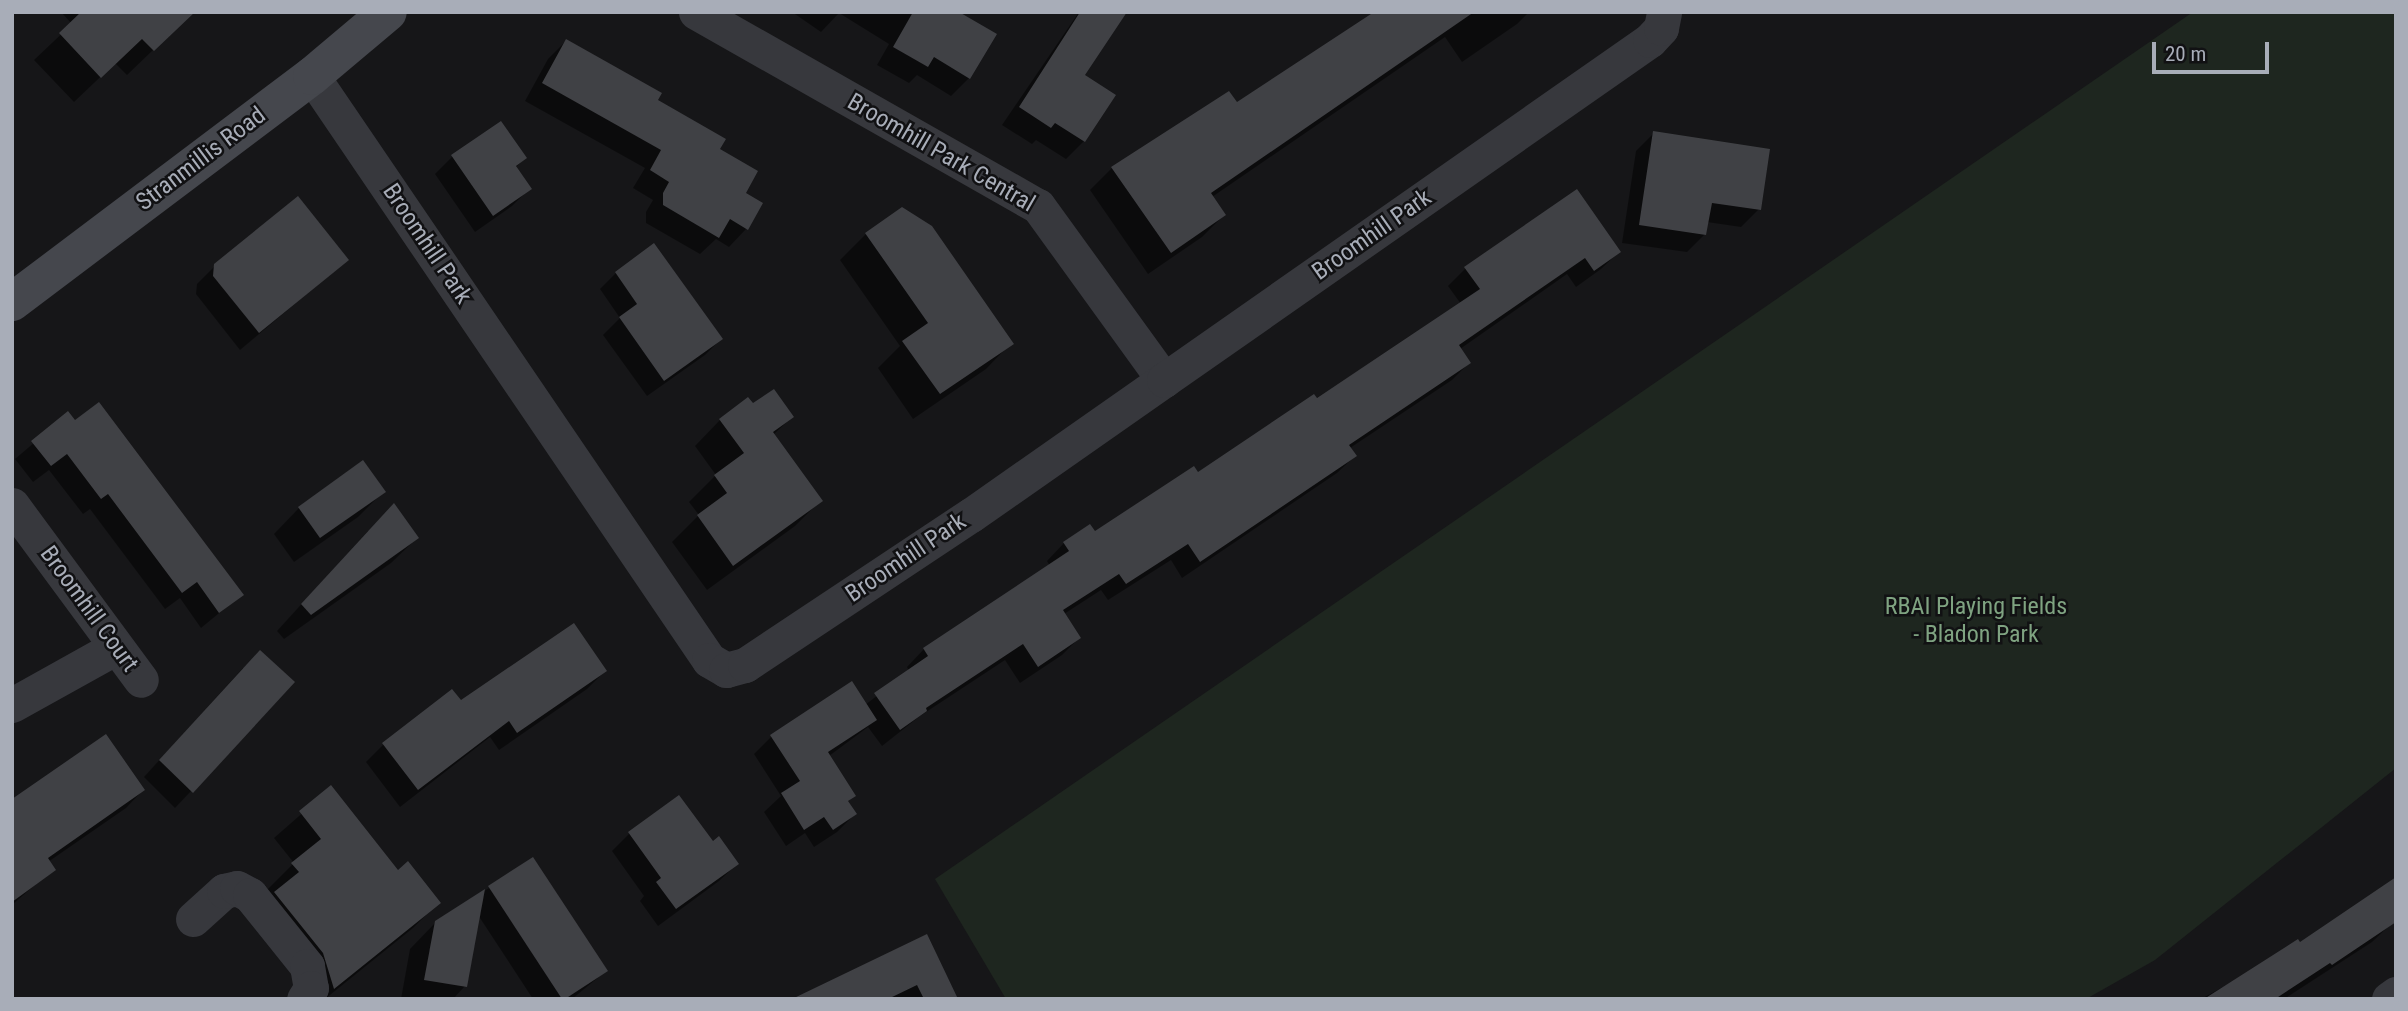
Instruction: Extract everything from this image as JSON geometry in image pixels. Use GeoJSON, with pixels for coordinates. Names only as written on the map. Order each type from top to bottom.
{"type":"FeatureCollection","features":[{"type":"Feature","properties":{"kind":"street","name":"Stranmillis Road"},"geometry":{"type":"LineString","coordinates":[[12,302],[312,76],[388,12]]}},
{"type":"Feature","properties":{"kind":"street","name":"Broomhill Park Central"},"geometry":{"type":"LineString","coordinates":[[696,12],[1038,205],[1164,380]]}},
{"type":"Feature","properties":{"kind":"street","name":"Broomhill Park"},"geometry":{"type":"LineString","coordinates":[[312,76],[709,660],[726,670],[745,665],[971,515],[1650,40],[1661,28],[1664,12]]}},
{"type":"Feature","properties":{"kind":"street","name":"Broomhill Court"},"geometry":{"type":"LineString","coordinates":[[12,505],[141,680]]}},
{"type":"Feature","properties":{"kind":"street"},"geometry":{"type":"LineString","coordinates":[[12,705],[116,648]]}},
{"type":"Feature","properties":{"kind":"street"},"geometry":{"type":"LineString","coordinates":[[193,919],[225,891],[237,888],[250,895],[307,966],[311,988],[303,999]]}},
{"type":"Feature","properties":{"kind":"street"},"geometry":{"type":"LineString","coordinates":[[2389,999],[2396,994]]}},
{"type":"Feature","properties":{"kind":"green space","name":"RBAI Playing Fields - Bladon Park"},"geometry":{"type":"Polygon","coordinates":[[[2193,12],[2396,12],[2396,768],[2155,960],[2086,999],[1006,999],[935,879],[2193,12]]]}},
{"type":"Feature","properties":{"kind":"building"},"geometry":{"type":"Polygon","coordinates":[[[81,12],[195,12],[154,51],[142,39],[101,78],[59,33],[81,12]]]}},
{"type":"Feature","properties":{"kind":"building"},"geometry":{"type":"Polygon","coordinates":[[[913,12],[959,12],[997,34],[970,79],[934,57],[928,67],[893,47],[913,12]]]}},
{"type":"Feature","properties":{"kind":"building"},"geometry":{"type":"Polygon","coordinates":[[[1080,12],[1127,12],[1085,75],[1116,95],[1085,142],[1055,123],[1051,128],[1019,107],[1080,12]]]}},
{"type":"Feature","properties":{"kind":"building"},"geometry":{"type":"Polygon","coordinates":[[[1374,12],[1474,12],[1211,193],[1226,215],[1171,253],[1111,167],[1229,91],[1237,102],[1374,12]]]}},
{"type":"Feature","properties":{"kind":"building"},"geometry":{"type":"Polygon","coordinates":[[[566,39],[662,93],[658,100],[726,139],[720,149],[758,171],[746,193],[763,203],[748,230],[730,219],[719,238],[663,205],[663,193],[669,182],[650,170],[661,150],[542,83],[566,39]]]}},
{"type":"Feature","properties":{"kind":"building"},"geometry":{"type":"Polygon","coordinates":[[[501,121],[527,158],[516,166],[532,189],[493,216],[451,155],[501,121]]]}},
{"type":"Feature","properties":{"kind":"building"},"geometry":{"type":"Polygon","coordinates":[[[1653,131],[1770,149],[1761,210],[1712,203],[1706,235],[1639,225],[1653,131]]]}},
{"type":"Feature","properties":{"kind":"building"},"geometry":{"type":"Polygon","coordinates":[[[1577,189],[1621,252],[1594,271],[1585,258],[1459,345],[1471,363],[1349,445],[1357,456],[1200,562],[1188,544],[1126,584],[1119,574],[1063,610],[1081,638],[1038,667],[1023,644],[926,708],[927,711],[900,730],[874,693],[928,656],[923,648],[1069,551],[1063,542],[1090,524],[1095,531],[1194,466],[1198,472],[1314,394],[1317,398],[1480,289],[1464,267],[1577,189]]]}},
{"type":"Feature","properties":{"kind":"building"},"geometry":{"type":"Polygon","coordinates":[[[298,196],[349,260],[259,333],[213,276],[214,264],[298,196]]]}},
{"type":"Feature","properties":{"kind":"building"},"geometry":{"type":"Polygon","coordinates":[[[902,207],[932,226],[1014,344],[940,394],[902,341],[928,323],[865,233],[902,207]]]}},
{"type":"Feature","properties":{"kind":"building"},"geometry":{"type":"Polygon","coordinates":[[[654,243],[723,339],[664,381],[619,317],[637,304],[615,272],[654,243]]]}},
{"type":"Feature","properties":{"kind":"building"},"geometry":{"type":"Polygon","coordinates":[[[774,389],[794,417],[773,432],[823,501],[733,566],[697,515],[727,493],[714,475],[744,453],[719,419],[748,397],[753,403],[774,389]]]}},
{"type":"Feature","properties":{"kind":"building"},"geometry":{"type":"Polygon","coordinates":[[[99,402],[244,595],[219,613],[197,582],[182,593],[108,494],[101,499],[67,454],[51,466],[31,441],[68,411],[75,420],[99,402]]]}},
{"type":"Feature","properties":{"kind":"building"},"geometry":{"type":"Polygon","coordinates":[[[363,460],[386,492],[320,538],[298,507],[363,460]]]}},
{"type":"Feature","properties":{"kind":"building"},"geometry":{"type":"Polygon","coordinates":[[[394,503],[419,538],[311,615],[301,604],[394,503]]]}},
{"type":"Feature","properties":{"kind":"building"},"geometry":{"type":"Polygon","coordinates":[[[574,623],[607,671],[517,733],[509,721],[418,790],[382,743],[452,689],[461,700],[574,623]]]}},
{"type":"Feature","properties":{"kind":"building"},"geometry":{"type":"Polygon","coordinates":[[[260,650],[295,682],[193,793],[159,760],[260,650]]]}},
{"type":"Feature","properties":{"kind":"building"},"geometry":{"type":"Polygon","coordinates":[[[852,681],[877,720],[828,752],[856,796],[848,801],[857,814],[833,830],[824,817],[804,830],[781,793],[800,781],[770,735],[852,681]]]}},
{"type":"Feature","properties":{"kind":"building"},"geometry":{"type":"Polygon","coordinates":[[[106,734],[145,790],[48,858],[56,870],[12,902],[12,799],[106,734]]]}},
{"type":"Feature","properties":{"kind":"building"},"geometry":{"type":"Polygon","coordinates":[[[331,785],[398,870],[408,861],[441,903],[334,989],[323,953],[274,892],[299,872],[291,863],[321,839],[299,811],[331,785]]]}},
{"type":"Feature","properties":{"kind":"building"},"geometry":{"type":"Polygon","coordinates":[[[679,795],[713,841],[719,836],[739,864],[676,909],[656,882],[661,878],[628,832],[679,795]]]}},
{"type":"Feature","properties":{"kind":"building"},"geometry":{"type":"Polygon","coordinates":[[[533,857],[608,971],[565,999],[562,999],[488,886],[533,857]]]}},
{"type":"Feature","properties":{"kind":"building"},"geometry":{"type":"Polygon","coordinates":[[[2396,877],[2396,922],[2332,965],[2330,963],[2275,999],[2204,999],[2298,939],[2300,942],[2396,877]]]}},
{"type":"Feature","properties":{"kind":"building"},"geometry":{"type":"Polygon","coordinates":[[[485,889],[467,987],[424,980],[435,921],[485,889]]]}},
{"type":"Feature","properties":{"kind":"building"},"geometry":{"type":"Polygon","coordinates":[[[927,934],[958,999],[924,999],[917,985],[888,999],[792,999],[927,934]]]}}]}
